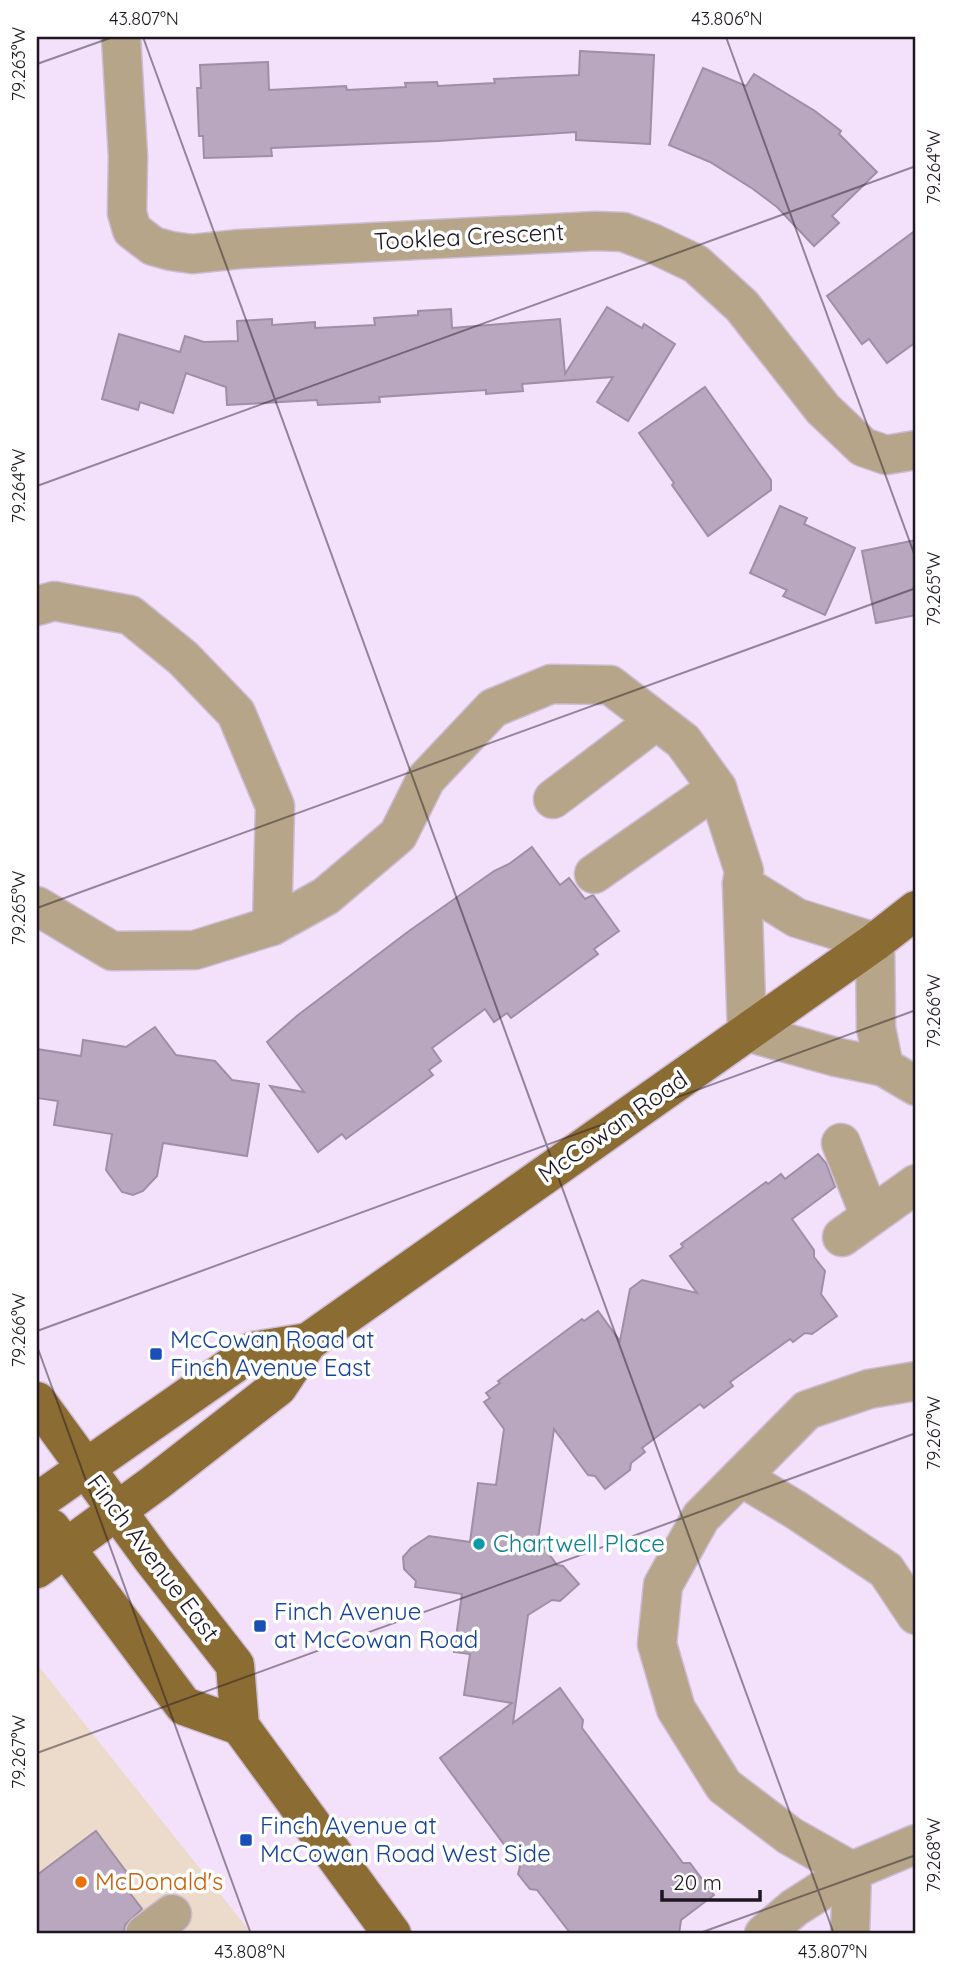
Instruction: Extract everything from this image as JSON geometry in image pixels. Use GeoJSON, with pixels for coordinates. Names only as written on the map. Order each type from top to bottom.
{"type":"FeatureCollection","features":[{"type":"Feature","properties":{"kind":"main road","name":"McCowan Road"},"geometry":{"type":"LineString","coordinates":[[52,1558],[155,1483],[278,1387],[308,1342],[875,942],[916,910]]}},
{"type":"Feature","properties":{"kind":"main road","name":"McCowan Road"},"geometry":{"type":"LineString","coordinates":[[37,1502],[253,1351],[308,1342]]}},
{"type":"Feature","properties":{"kind":"main road","name":"Finch Avenue East"},"geometry":{"type":"LineString","coordinates":[[37,1401],[116,1510],[235,1665],[240,1726]]}},
{"type":"Feature","properties":{"kind":"main road"},"geometry":{"type":"LineString","coordinates":[[37,1509],[52,1558],[101,1597],[184,1706],[240,1726],[392,1934]]}},
{"type":"Feature","properties":{"kind":"street","name":"Tooklea Crescent"},"geometry":{"type":"LineString","coordinates":[[121,37],[128,156],[127,213],[132,230],[153,246],[192,254],[350,243],[623,232],[696,264],[718,283],[742,306],[824,409],[863,447],[886,455],[916,450]]}},
{"type":"Feature","properties":{"kind":"street"},"geometry":{"type":"LineString","coordinates":[[37,606],[54,601],[130,615],[183,658],[236,713],[275,806],[272,926]]}},
{"type":"Feature","properties":{"kind":"street"},"geometry":{"type":"LineString","coordinates":[[37,906],[112,951],[195,950],[272,926],[326,895],[398,835],[426,779],[493,708],[551,684],[610,685],[683,741],[717,788],[744,871],[742,884],[747,1032],[884,1068],[916,1086]]}},
{"type":"Feature","properties":{"kind":"street"},"geometry":{"type":"LineString","coordinates":[[553,799],[656,721]]}},
{"type":"Feature","properties":{"kind":"street"},"geometry":{"type":"LineString","coordinates":[[594,874],[717,788]]}},
{"type":"Feature","properties":{"kind":"street"},"geometry":{"type":"LineString","coordinates":[[742,884],[797,918],[875,942],[876,1028],[884,1068]]}},
{"type":"Feature","properties":{"kind":"street"},"geometry":{"type":"LineString","coordinates":[[841,1143],[856,1226],[916,1184]]}},
{"type":"Feature","properties":{"kind":"street"},"geometry":{"type":"LineString","coordinates":[[852,1871],[790,1836],[724,1786],[676,1709],[657,1644],[663,1585],[701,1517],[807,1410],[869,1389],[916,1381]]}},
{"type":"Feature","properties":{"kind":"street"},"geometry":{"type":"LineString","coordinates":[[741,1477],[886,1570],[916,1615]]}},
{"type":"Feature","properties":{"kind":"street"},"geometry":{"type":"LineString","coordinates":[[764,1934],[794,1908],[852,1871],[916,1844]]}},
{"type":"Feature","properties":{"kind":"street"},"geometry":{"type":"LineString","coordinates":[[850,1934],[852,1871]]}},
{"type":"Feature","properties":{"kind":"shaded area"},"geometry":{"type":"Polygon","coordinates":[[[40,1668],[252,1934],[37,1934],[37,1671],[40,1668]]]}},
{"type":"Feature","properties":{"kind":"building"},"geometry":{"type":"Polygon","coordinates":[[[580,51],[654,55],[650,144],[576,140],[576,132],[271,148],[272,156],[204,158],[203,136],[199,136],[197,88],[201,88],[200,65],[268,62],[269,90],[346,86],[347,90],[406,87],[405,83],[437,82],[438,86],[495,83],[494,79],[579,75],[580,51]]]}},
{"type":"Feature","properties":{"kind":"building"},"geometry":{"type":"Polygon","coordinates":[[[703,68],[746,86],[754,74],[815,111],[841,131],[839,134],[877,172],[832,216],[839,223],[814,246],[777,207],[753,189],[710,162],[669,145],[703,68]]]}},
{"type":"Feature","properties":{"kind":"building"},"geometry":{"type":"Polygon","coordinates":[[[916,230],[916,342],[887,363],[869,339],[862,344],[827,296],[916,230]]]}},
{"type":"Feature","properties":{"kind":"building"},"geometry":{"type":"Polygon","coordinates":[[[607,307],[642,328],[644,324],[675,344],[628,421],[597,402],[613,377],[522,384],[523,391],[486,394],[486,390],[379,397],[380,402],[318,405],[317,400],[227,405],[226,387],[186,373],[173,413],[140,402],[138,410],[102,399],[119,334],[180,352],[185,336],[204,342],[238,341],[237,321],[272,319],[272,325],[315,322],[315,328],[375,325],[374,318],[418,315],[418,311],[451,309],[452,328],[560,319],[565,374],[607,307]]]}},
{"type":"Feature","properties":{"kind":"building"},"geometry":{"type":"Polygon","coordinates":[[[705,387],[771,480],[771,490],[708,536],[639,433],[705,387]]]}},
{"type":"Feature","properties":{"kind":"building"},"geometry":{"type":"Polygon","coordinates":[[[780,506],[807,518],[804,524],[855,548],[825,615],[783,596],[787,590],[750,573],[780,506]]]}},
{"type":"Feature","properties":{"kind":"building"},"geometry":{"type":"Polygon","coordinates":[[[916,540],[916,615],[876,623],[862,551],[916,540]]]}},
{"type":"Feature","properties":{"kind":"building"},"geometry":{"type":"Polygon","coordinates":[[[532,847],[560,885],[569,878],[585,899],[593,895],[619,931],[594,949],[598,954],[511,1018],[507,1013],[494,1022],[485,1009],[432,1048],[441,1061],[429,1070],[433,1075],[346,1139],[342,1134],[318,1152],[270,1086],[304,1092],[267,1042],[298,1015],[409,931],[532,847]]]}},
{"type":"Feature","properties":{"kind":"building"},"geometry":{"type":"Polygon","coordinates":[[[155,1027],[176,1055],[215,1061],[232,1080],[259,1084],[247,1156],[163,1143],[157,1176],[143,1191],[133,1195],[122,1192],[106,1170],[112,1134],[54,1125],[58,1101],[37,1098],[37,1049],[81,1056],[83,1040],[126,1047],[155,1027]]]}},
{"type":"Feature","properties":{"kind":"building","name":"Chartwell Place"},"geometry":{"type":"Polygon","coordinates":[[[818,1154],[826,1163],[835,1187],[792,1219],[825,1271],[821,1294],[837,1316],[812,1334],[805,1333],[793,1342],[790,1339],[730,1382],[733,1386],[704,1408],[700,1404],[642,1448],[645,1452],[631,1463],[630,1470],[605,1489],[595,1476],[588,1475],[554,1429],[538,1539],[557,1565],[563,1566],[579,1584],[560,1601],[552,1600],[528,1615],[513,1723],[560,1688],[583,1720],[582,1728],[683,1863],[690,1863],[714,1895],[681,1920],[679,1934],[571,1934],[537,1890],[530,1889],[518,1874],[520,1866],[440,1758],[512,1703],[464,1695],[470,1654],[454,1652],[462,1594],[415,1587],[416,1581],[404,1569],[403,1557],[429,1536],[470,1542],[478,1483],[496,1485],[504,1429],[484,1402],[490,1398],[486,1393],[500,1383],[498,1381],[582,1319],[584,1321],[598,1311],[620,1341],[630,1289],[642,1280],[697,1293],[670,1256],[683,1247],[681,1244],[766,1182],[768,1184],[781,1174],[785,1179],[818,1154]]]}},
{"type":"Feature","properties":{"kind":"building","name":"McDonald's"},"geometry":{"type":"Polygon","coordinates":[[[96,1831],[131,1878],[123,1884],[142,1909],[125,1925],[124,1934],[37,1934],[37,1875],[96,1831]]]}},
{"type":"Feature","properties":{"kind":"place","name":"McCowan Road at Finch Avenue East"},"geometry":{"type":"Point","coordinates":[156,1354]}},
{"type":"Feature","properties":{"kind":"place","name":"Chartwell Place"},"geometry":{"type":"Point","coordinates":[479,1544]}},
{"type":"Feature","properties":{"kind":"place","name":"Finch Avenue at McCowan Road"},"geometry":{"type":"Point","coordinates":[260,1626]}},
{"type":"Feature","properties":{"kind":"place","name":"Finch Avenue at McCowan Road West Side"},"geometry":{"type":"Point","coordinates":[246,1840]}},
{"type":"Feature","properties":{"kind":"place","name":"McDonald's"},"geometry":{"type":"Point","coordinates":[81,1882]}}]}
